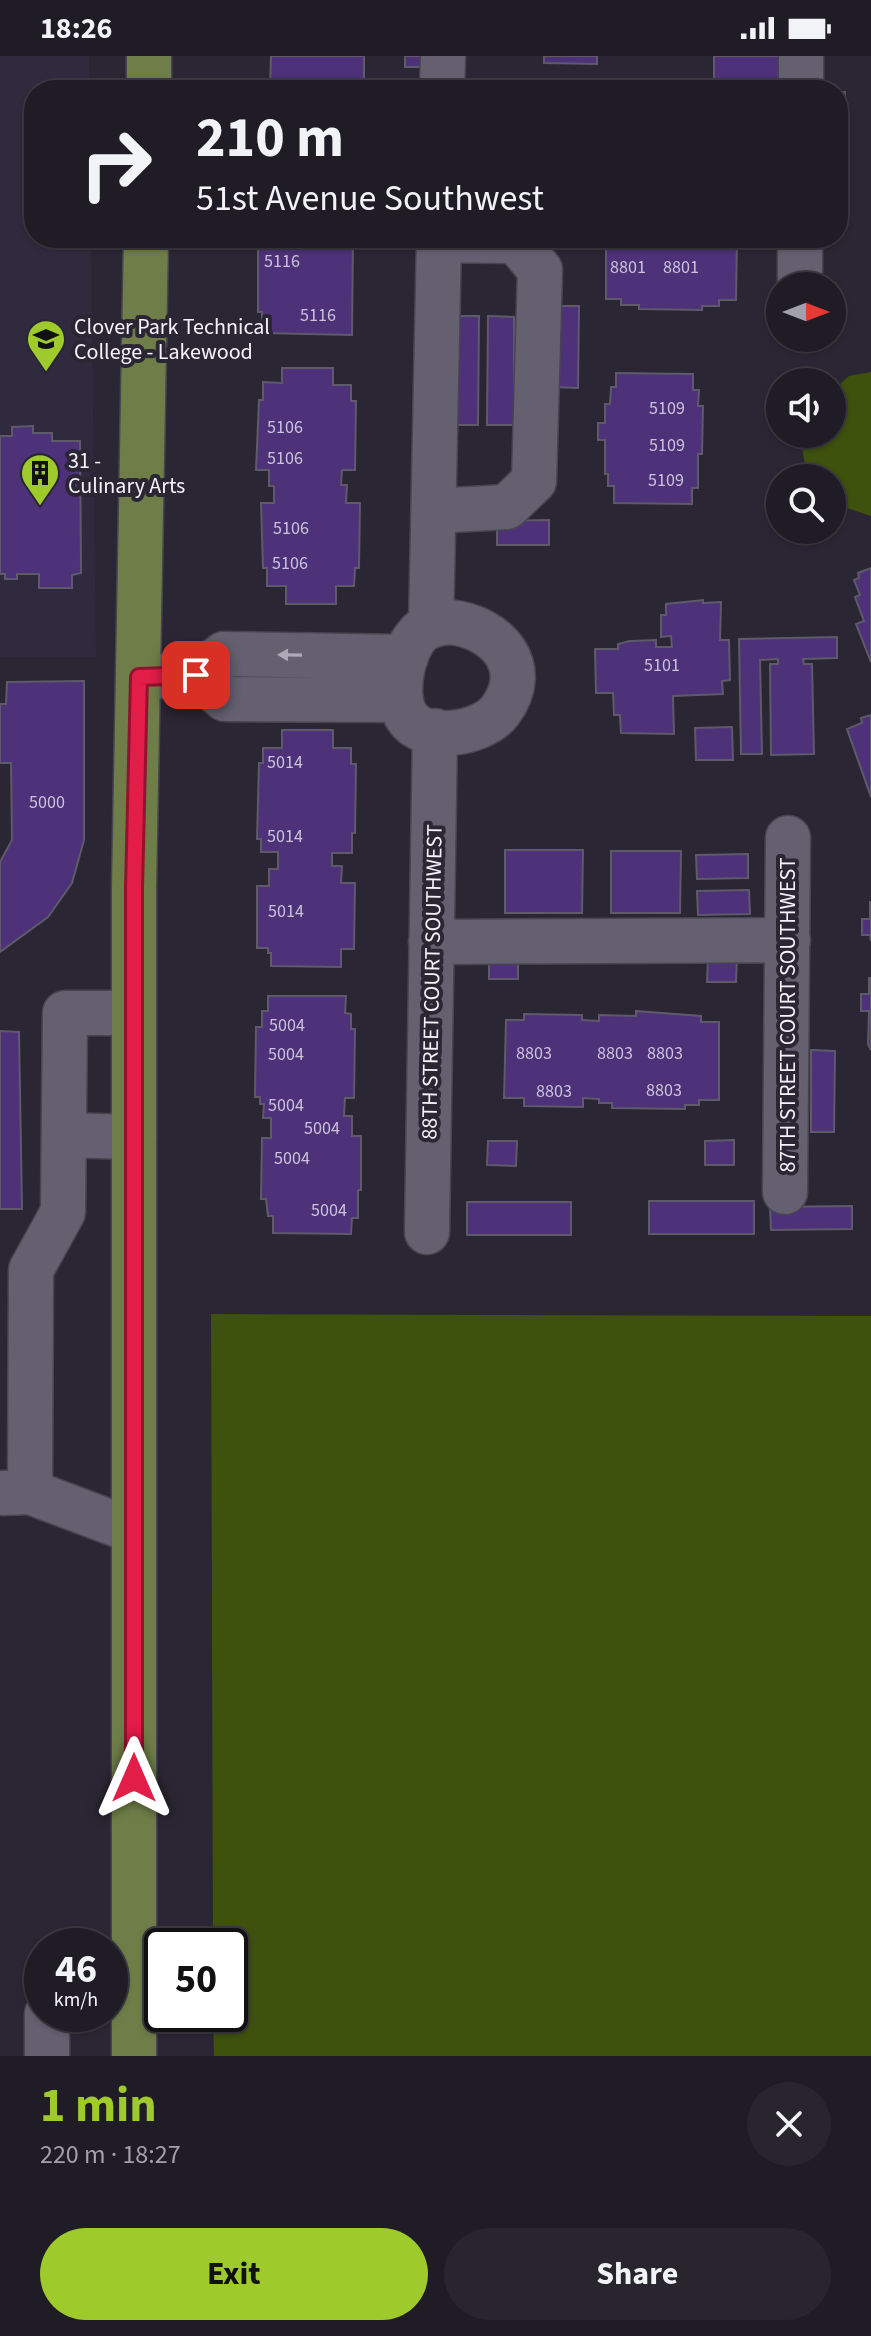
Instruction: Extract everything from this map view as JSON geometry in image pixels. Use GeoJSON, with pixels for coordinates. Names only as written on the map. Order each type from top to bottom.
{"type":"FeatureCollection","features":[{"type":"Feature","properties":{"kind":"main road"},"geometry":{"type":"LineString","coordinates":[[149,56],[149,80]]}},
{"type":"Feature","properties":{"kind":"main road"},"geometry":{"type":"LineString","coordinates":[[134,2056],[134,1013],[146,248]]}},
{"type":"Feature","properties":{"kind":"street"},"geometry":{"type":"LineString","coordinates":[[442,80],[443,56]]}},
{"type":"Feature","properties":{"kind":"street"},"geometry":{"type":"LineString","coordinates":[[801,56],[801,80]]}},
{"type":"Feature","properties":{"kind":"street"},"geometry":{"type":"LineString","coordinates":[[139,677],[196,675],[224,654],[419,642],[450,622],[462,623],[494,637],[504,647],[512,677],[504,706],[493,721],[479,729],[435,731],[416,726],[406,716],[401,700],[419,642],[434,511],[439,248]]}},
{"type":"Feature","properties":{"kind":"street"},"geometry":{"type":"LineString","coordinates":[[434,511],[507,507],[534,481],[540,270],[522,248]]}},
{"type":"Feature","properties":{"kind":"street"},"geometry":{"type":"LineString","coordinates":[[800,248],[800,272]]}},
{"type":"Feature","properties":{"kind":"street"},"geometry":{"type":"LineString","coordinates":[[196,675],[225,699],[401,700]]}},
{"type":"Feature","properties":{"kind":"street","name":"88TH STREET COURT SOUTHWEST"},"geometry":{"type":"LineString","coordinates":[[427,1232],[435,731]]}},
{"type":"Feature","properties":{"kind":"street","name":"87TH STREET COURT SOUTHWEST"},"geometry":{"type":"LineString","coordinates":[[785,1192],[788,838]]}},
{"type":"Feature","properties":{"kind":"street"},"geometry":{"type":"LineString","coordinates":[[431,942],[788,940]]}},
{"type":"Feature","properties":{"kind":"street"},"geometry":{"type":"LineString","coordinates":[[134,1013],[65,1013],[63,1212],[31,1270],[15,1493],[134,1531]]}},
{"type":"Feature","properties":{"kind":"street"},"geometry":{"type":"LineString","coordinates":[[64,1135],[134,1137]]}},
{"type":"Feature","properties":{"kind":"street"},"geometry":{"type":"LineString","coordinates":[[47,2032],[47,2056]]}},
{"type":"Feature","properties":{"kind":"shaded area","name":"Clover Park Technical College - Lakewood"},"geometry":{"type":"Polygon","coordinates":[[[0,56],[89,56],[89,80],[24,80],[24,248],[91,248],[96,657],[0,657],[0,56]]]}},
{"type":"Feature","properties":{"kind":"green space"},"geometry":{"type":"Polygon","coordinates":[[[871,372],[871,516],[846,508],[846,464],[805,464],[802,448],[846,448],[846,379],[871,372]]]}},
{"type":"Feature","properties":{"kind":"green space"},"geometry":{"type":"Polygon","coordinates":[[[211,1314],[871,1316],[871,2056],[214,2056],[213,2032],[248,2032],[248,1928],[213,1928],[211,1314]]]}},
{"type":"Feature","properties":{"kind":"building"},"geometry":{"type":"Polygon","coordinates":[[[271,56],[364,56],[364,80],[270,80],[271,56]]]}},
{"type":"Feature","properties":{"kind":"building"},"geometry":{"type":"Polygon","coordinates":[[[405,56],[429,56],[429,67],[405,67],[405,56]]]}},
{"type":"Feature","properties":{"kind":"building"},"geometry":{"type":"Polygon","coordinates":[[[544,56],[597,56],[597,64],[544,63],[544,56]]]}},
{"type":"Feature","properties":{"kind":"building"},"geometry":{"type":"Polygon","coordinates":[[[714,56],[779,56],[779,80],[714,80],[714,56]]]}},
{"type":"Feature","properties":{"kind":"building"},"geometry":{"type":"Polygon","coordinates":[[[258,248],[353,248],[352,335],[262,333],[262,312],[258,312],[258,248]]]}},
{"type":"Feature","properties":{"kind":"building"},"geometry":{"type":"Polygon","coordinates":[[[606,248],[737,248],[736,300],[719,300],[719,306],[702,306],[702,310],[639,309],[639,305],[621,305],[621,299],[606,299],[606,248]]]}},
{"type":"Feature","properties":{"kind":"building"},"geometry":{"type":"Polygon","coordinates":[[[555,306],[579,306],[578,388],[554,387],[555,306]]]}},
{"type":"Feature","properties":{"kind":"building"},"geometry":{"type":"Polygon","coordinates":[[[451,316],[479,316],[478,425],[450,425],[451,316]]]}},
{"type":"Feature","properties":{"kind":"building"},"geometry":{"type":"Polygon","coordinates":[[[488,316],[514,317],[514,425],[487,425],[488,316]]]}},
{"type":"Feature","properties":{"kind":"building"},"geometry":{"type":"Polygon","coordinates":[[[282,368],[333,368],[333,385],[351,385],[351,401],[356,401],[355,470],[342,470],[341,485],[347,485],[346,503],[360,503],[359,568],[355,568],[354,586],[336,586],[336,604],[286,604],[286,586],[267,586],[267,568],[263,568],[261,503],[274,503],[274,486],[269,486],[269,470],[256,470],[259,400],[263,400],[263,382],[282,383],[282,368]]]}},
{"type":"Feature","properties":{"kind":"building"},"geometry":{"type":"Polygon","coordinates":[[[616,373],[693,374],[693,390],[699,390],[698,406],[703,406],[702,454],[698,454],[698,488],[692,488],[692,504],[614,503],[614,486],[608,486],[608,474],[605,474],[605,440],[598,440],[598,423],[605,423],[605,404],[610,404],[611,387],[616,387],[616,373]]]}},
{"type":"Feature","properties":{"kind":"building","name":"31 - Culinary Arts"},"geometry":{"type":"Polygon","coordinates":[[[33,426],[33,433],[52,433],[52,441],[80,441],[81,573],[72,575],[72,588],[39,588],[39,574],[17,574],[17,579],[5,579],[5,574],[0,574],[0,436],[12,436],[12,427],[33,426]]]}},
{"type":"Feature","properties":{"kind":"building"},"geometry":{"type":"Polygon","coordinates":[[[549,520],[549,545],[497,545],[497,521],[549,520]]]}},
{"type":"Feature","properties":{"kind":"building"},"geometry":{"type":"Polygon","coordinates":[[[871,568],[871,662],[856,624],[864,621],[855,597],[860,595],[854,580],[859,578],[858,573],[871,568]]]}},
{"type":"Feature","properties":{"kind":"building"},"geometry":{"type":"Polygon","coordinates":[[[703,600],[703,603],[721,602],[720,640],[729,640],[730,680],[722,681],[723,694],[673,696],[674,734],[621,733],[620,715],[614,715],[613,693],[596,693],[595,649],[618,649],[618,644],[630,641],[656,640],[656,647],[672,647],[671,636],[661,637],[661,615],[666,615],[666,604],[703,600]]]}},
{"type":"Feature","properties":{"kind":"building"},"geometry":{"type":"Polygon","coordinates":[[[837,637],[837,658],[803,659],[804,664],[812,664],[814,754],[771,755],[770,664],[778,664],[778,659],[760,660],[762,754],[741,754],[739,639],[837,637]]]}},
{"type":"Feature","properties":{"kind":"building"},"geometry":{"type":"Polygon","coordinates":[[[84,681],[84,840],[72,883],[48,917],[0,952],[0,862],[12,840],[11,763],[0,763],[0,704],[6,704],[7,682],[84,681]]]}},
{"type":"Feature","properties":{"kind":"building"},"geometry":{"type":"Polygon","coordinates":[[[871,715],[871,797],[847,729],[862,723],[861,718],[871,715]]]}},
{"type":"Feature","properties":{"kind":"building"},"geometry":{"type":"Polygon","coordinates":[[[732,727],[733,760],[696,760],[695,728],[732,727]]]}},
{"type":"Feature","properties":{"kind":"building"},"geometry":{"type":"Polygon","coordinates":[[[282,730],[333,730],[333,748],[351,748],[351,764],[356,764],[352,853],[332,853],[332,866],[342,866],[341,883],[355,883],[354,949],[341,949],[341,967],[271,966],[268,948],[257,948],[257,886],[269,886],[269,869],[278,869],[278,852],[261,852],[261,839],[257,839],[259,763],[263,763],[263,748],[282,748],[282,730]]]}},
{"type":"Feature","properties":{"kind":"building"},"geometry":{"type":"Polygon","coordinates":[[[505,850],[583,850],[582,913],[505,913],[505,850]]]}},
{"type":"Feature","properties":{"kind":"building"},"geometry":{"type":"Polygon","coordinates":[[[611,851],[681,851],[680,913],[611,913],[611,851]]]}},
{"type":"Feature","properties":{"kind":"building"},"geometry":{"type":"Polygon","coordinates":[[[748,854],[748,878],[697,879],[696,855],[748,854]]]}},
{"type":"Feature","properties":{"kind":"building"},"geometry":{"type":"Polygon","coordinates":[[[749,890],[750,914],[698,915],[697,891],[749,890]]]}},
{"type":"Feature","properties":{"kind":"building"},"geometry":{"type":"Polygon","coordinates":[[[870,902],[871,941],[870,935],[862,935],[862,919],[870,919],[870,902]]]}},
{"type":"Feature","properties":{"kind":"building"},"geometry":{"type":"Polygon","coordinates":[[[489,954],[518,954],[518,979],[489,979],[489,954]]]}},
{"type":"Feature","properties":{"kind":"building"},"geometry":{"type":"Polygon","coordinates":[[[708,958],[737,958],[736,982],[707,982],[708,958]]]}},
{"type":"Feature","properties":{"kind":"building"},"geometry":{"type":"Polygon","coordinates":[[[869,978],[871,1050],[868,1044],[869,1011],[861,1011],[861,994],[869,994],[869,978]]]}},
{"type":"Feature","properties":{"kind":"building"},"geometry":{"type":"Polygon","coordinates":[[[268,996],[346,996],[345,1013],[351,1014],[351,1029],[355,1029],[354,1098],[345,1098],[344,1116],[352,1116],[352,1136],[361,1136],[361,1190],[358,1190],[358,1218],[352,1218],[351,1234],[273,1233],[273,1216],[268,1216],[266,1199],[261,1199],[262,1138],[271,1138],[271,1118],[263,1118],[264,1104],[260,1104],[260,1097],[255,1097],[256,1027],[262,1027],[262,1011],[268,1011],[268,996]]]}},
{"type":"Feature","properties":{"kind":"building"},"geometry":{"type":"Polygon","coordinates":[[[636,1011],[701,1016],[701,1022],[719,1022],[719,1100],[699,1100],[699,1105],[685,1105],[685,1109],[612,1108],[612,1103],[583,1098],[583,1107],[524,1106],[524,1098],[504,1098],[506,1020],[524,1020],[524,1014],[582,1015],[582,1020],[599,1021],[599,1015],[636,1016],[636,1011]]]}},
{"type":"Feature","properties":{"kind":"building"},"geometry":{"type":"Polygon","coordinates":[[[0,1031],[19,1032],[22,1209],[0,1209],[0,1031]]]}},
{"type":"Feature","properties":{"kind":"building"},"geometry":{"type":"Polygon","coordinates":[[[811,1050],[835,1051],[834,1132],[811,1132],[811,1050]]]}},
{"type":"Feature","properties":{"kind":"building"},"geometry":{"type":"Polygon","coordinates":[[[734,1140],[734,1165],[705,1165],[705,1141],[734,1140]]]}},
{"type":"Feature","properties":{"kind":"building"},"geometry":{"type":"Polygon","coordinates":[[[488,1141],[517,1141],[516,1166],[487,1165],[488,1141]]]}},
{"type":"Feature","properties":{"kind":"building"},"geometry":{"type":"Polygon","coordinates":[[[649,1201],[754,1201],[754,1234],[649,1234],[649,1201]]]}},
{"type":"Feature","properties":{"kind":"building"},"geometry":{"type":"Polygon","coordinates":[[[467,1202],[571,1202],[571,1235],[467,1235],[467,1202]]]}},
{"type":"Feature","properties":{"kind":"building"},"geometry":{"type":"Polygon","coordinates":[[[852,1206],[852,1229],[771,1230],[770,1207],[852,1206]]]}},
{"type":"Feature","properties":{"kind":"place","name":"Clover Park Technical College - Lakewood"},"geometry":{"type":"Point","coordinates":[46,373]}},
{"type":"Feature","properties":{"kind":"place","name":"31 - Culinary Arts"},"geometry":{"type":"Point","coordinates":[40,507]}},
{"type":"Feature","properties":{"kind":"route"},"geometry":{"type":"LineString","coordinates":[[134,1778],[134,889],[139,677],[196,675]]}}]}
